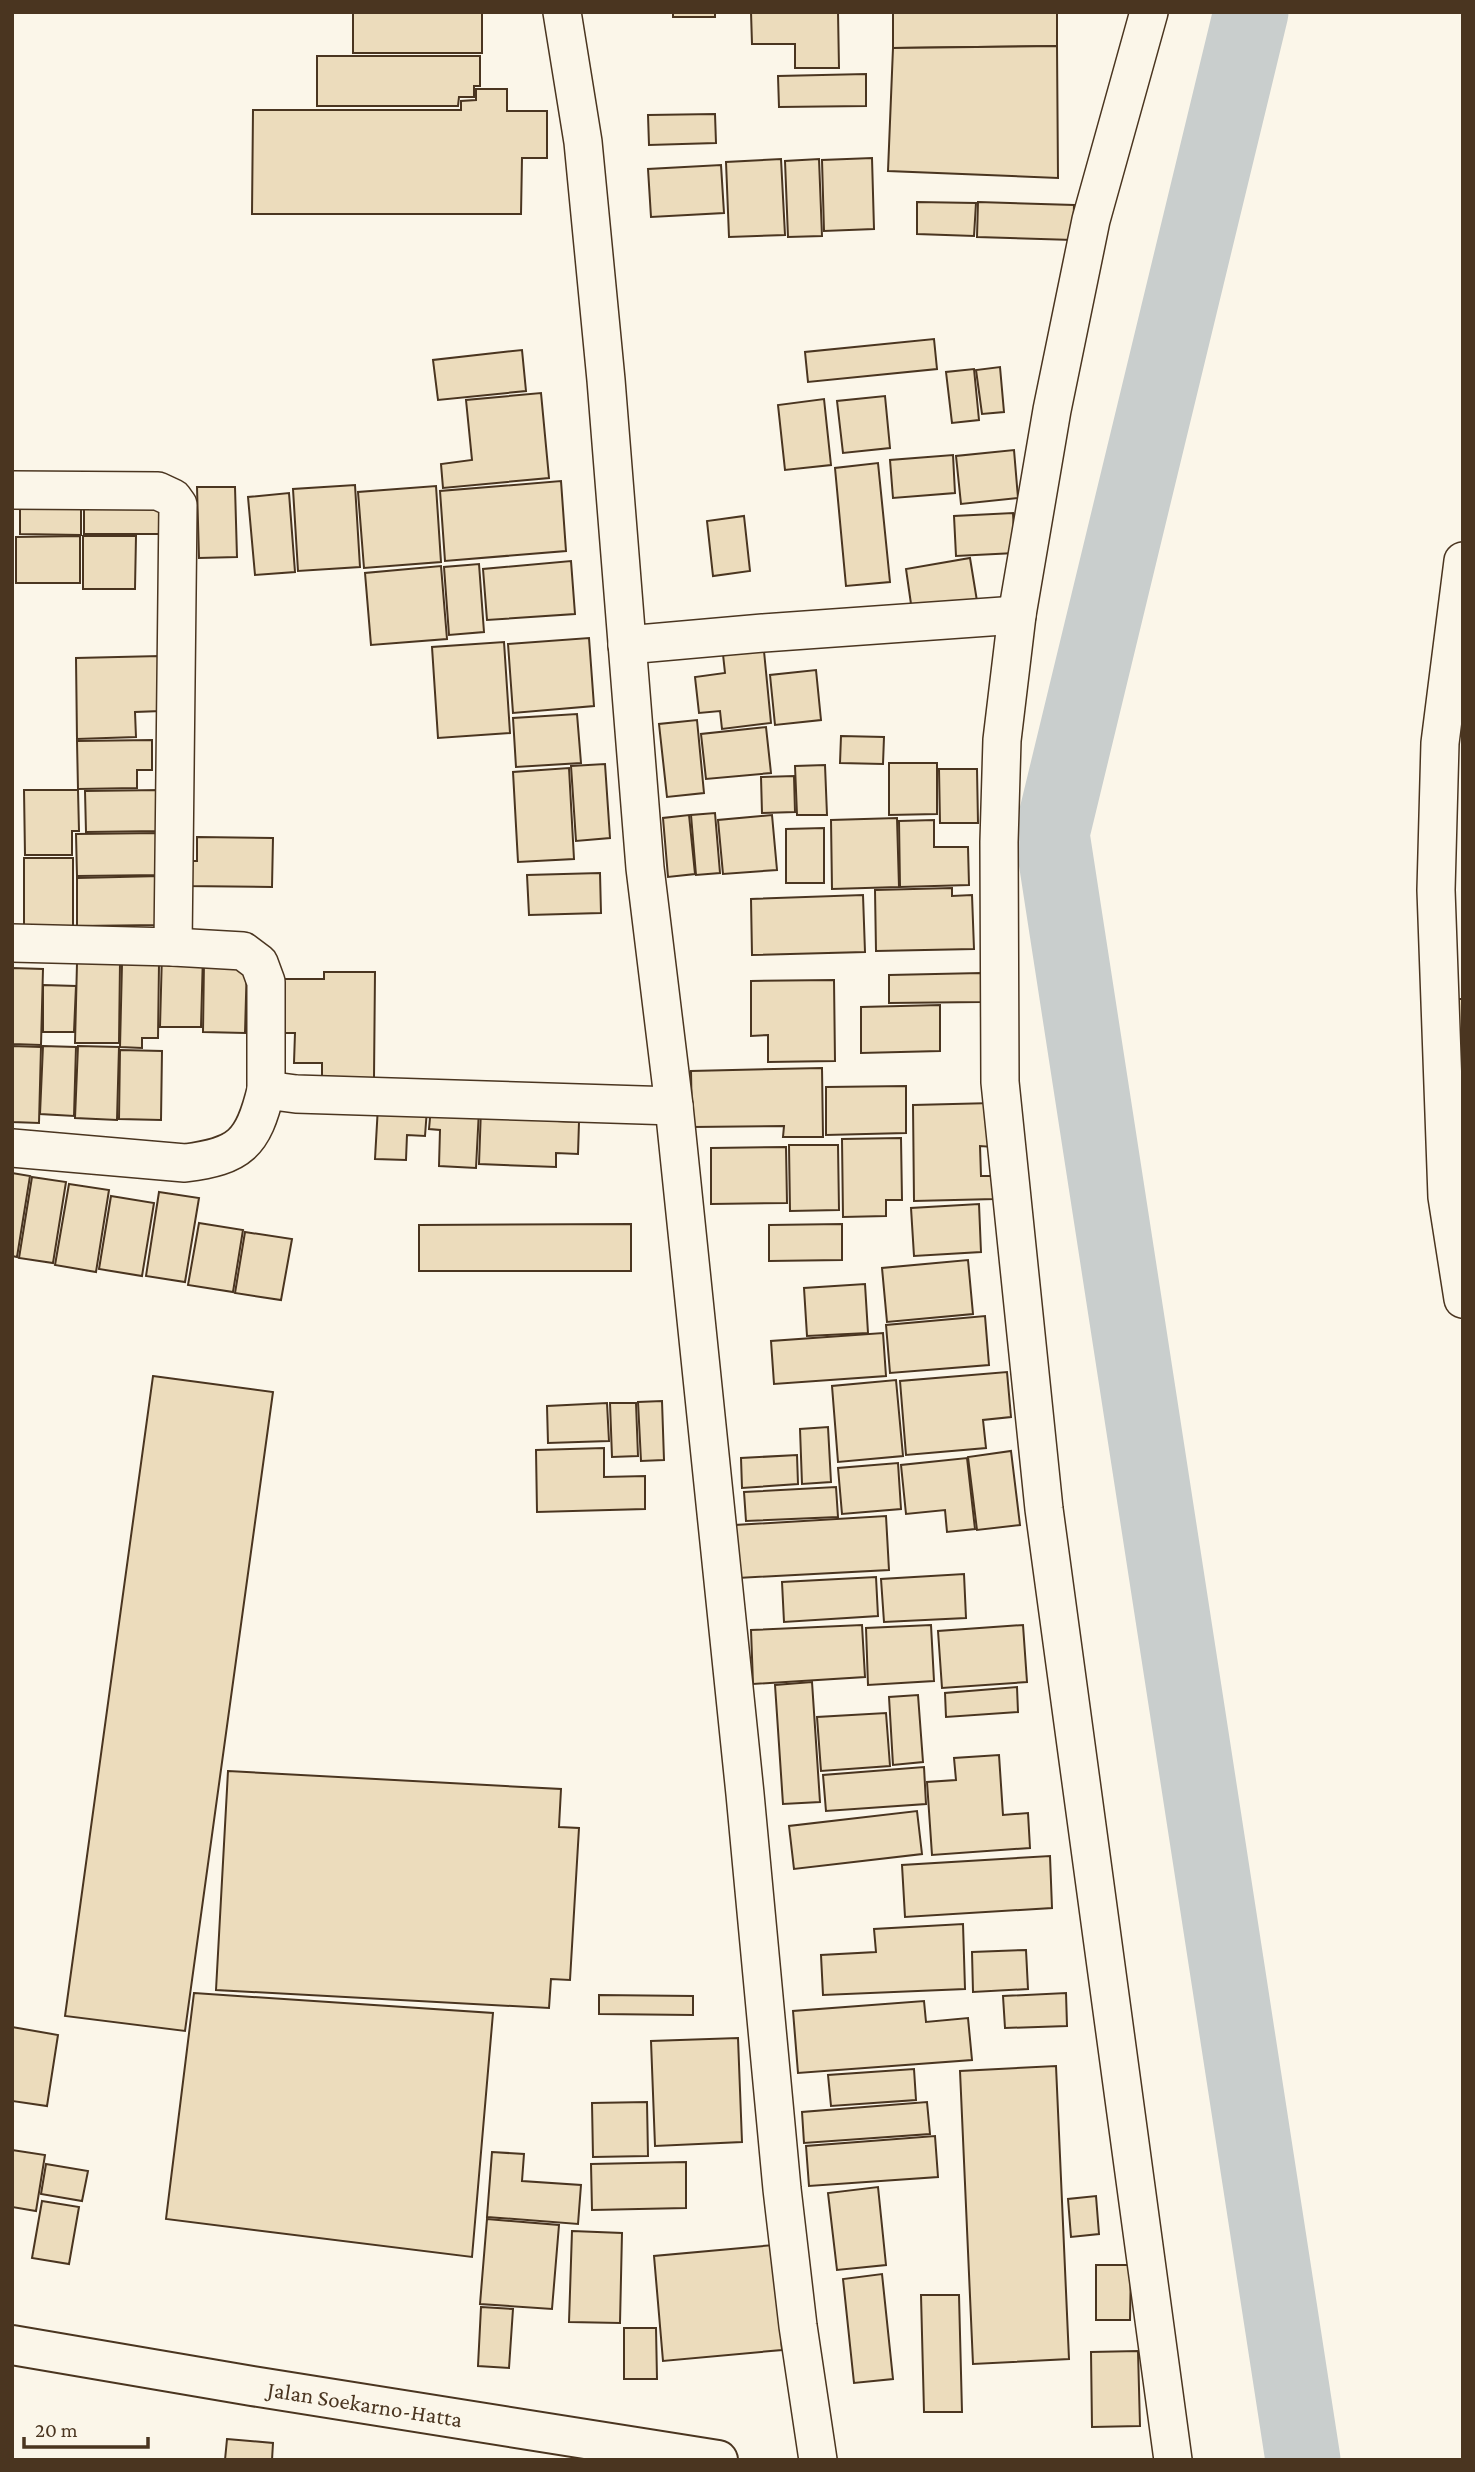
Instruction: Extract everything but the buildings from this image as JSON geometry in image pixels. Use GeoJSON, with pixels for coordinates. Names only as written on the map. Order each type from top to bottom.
{"type":"FeatureCollection","features":[{"type":"Feature","properties":{"kind":"highway","name":"Jalan Soekarno-Hatta"},"geometry":{"type":"LineString","coordinates":[[12,2345],[718,2460]]}},
{"type":"Feature","properties":{"kind":"street"},"geometry":{"type":"LineString","coordinates":[[562,12],[583,142],[645,868],[674,1106],[745,1794],[782,2189],[798,2326],[818,2460]]}},
{"type":"Feature","properties":{"kind":"street"},"geometry":{"type":"LineString","coordinates":[[1149,12],[1091,220],[1052,410],[1017,615],[1002,740],[999,842],[1000,1082],[1044,1510],[1173,2460]]}},
{"type":"Feature","properties":{"kind":"street"},"geometry":{"type":"LineString","coordinates":[[12,490],[158,491],[173,498],[178,505],[173,947]]}},
{"type":"Feature","properties":{"kind":"street"},"geometry":{"type":"LineString","coordinates":[[1463,561],[1440,743],[1436,838],[1447,1197],[1458,1250],[1463,1299]]}},
{"type":"Feature","properties":{"kind":"street"},"geometry":{"type":"LineString","coordinates":[[627,645],[1017,615]]}},
{"type":"Feature","properties":{"kind":"street"},"geometry":{"type":"LineString","coordinates":[[12,943],[243,951],[259,963],[266,982],[267,1090],[260,1118],[249,1138],[231,1152],[208,1160],[185,1163],[12,1148]]}},
{"type":"Feature","properties":{"kind":"street"},"geometry":{"type":"LineString","coordinates":[[267,1090],[296,1094],[674,1106]]}},
{"type":"Feature","properties":{"kind":"waterway"},"geometry":{"type":"LineString","coordinates":[[1251,12],[1052,834],[1303,2460]]}}]}
